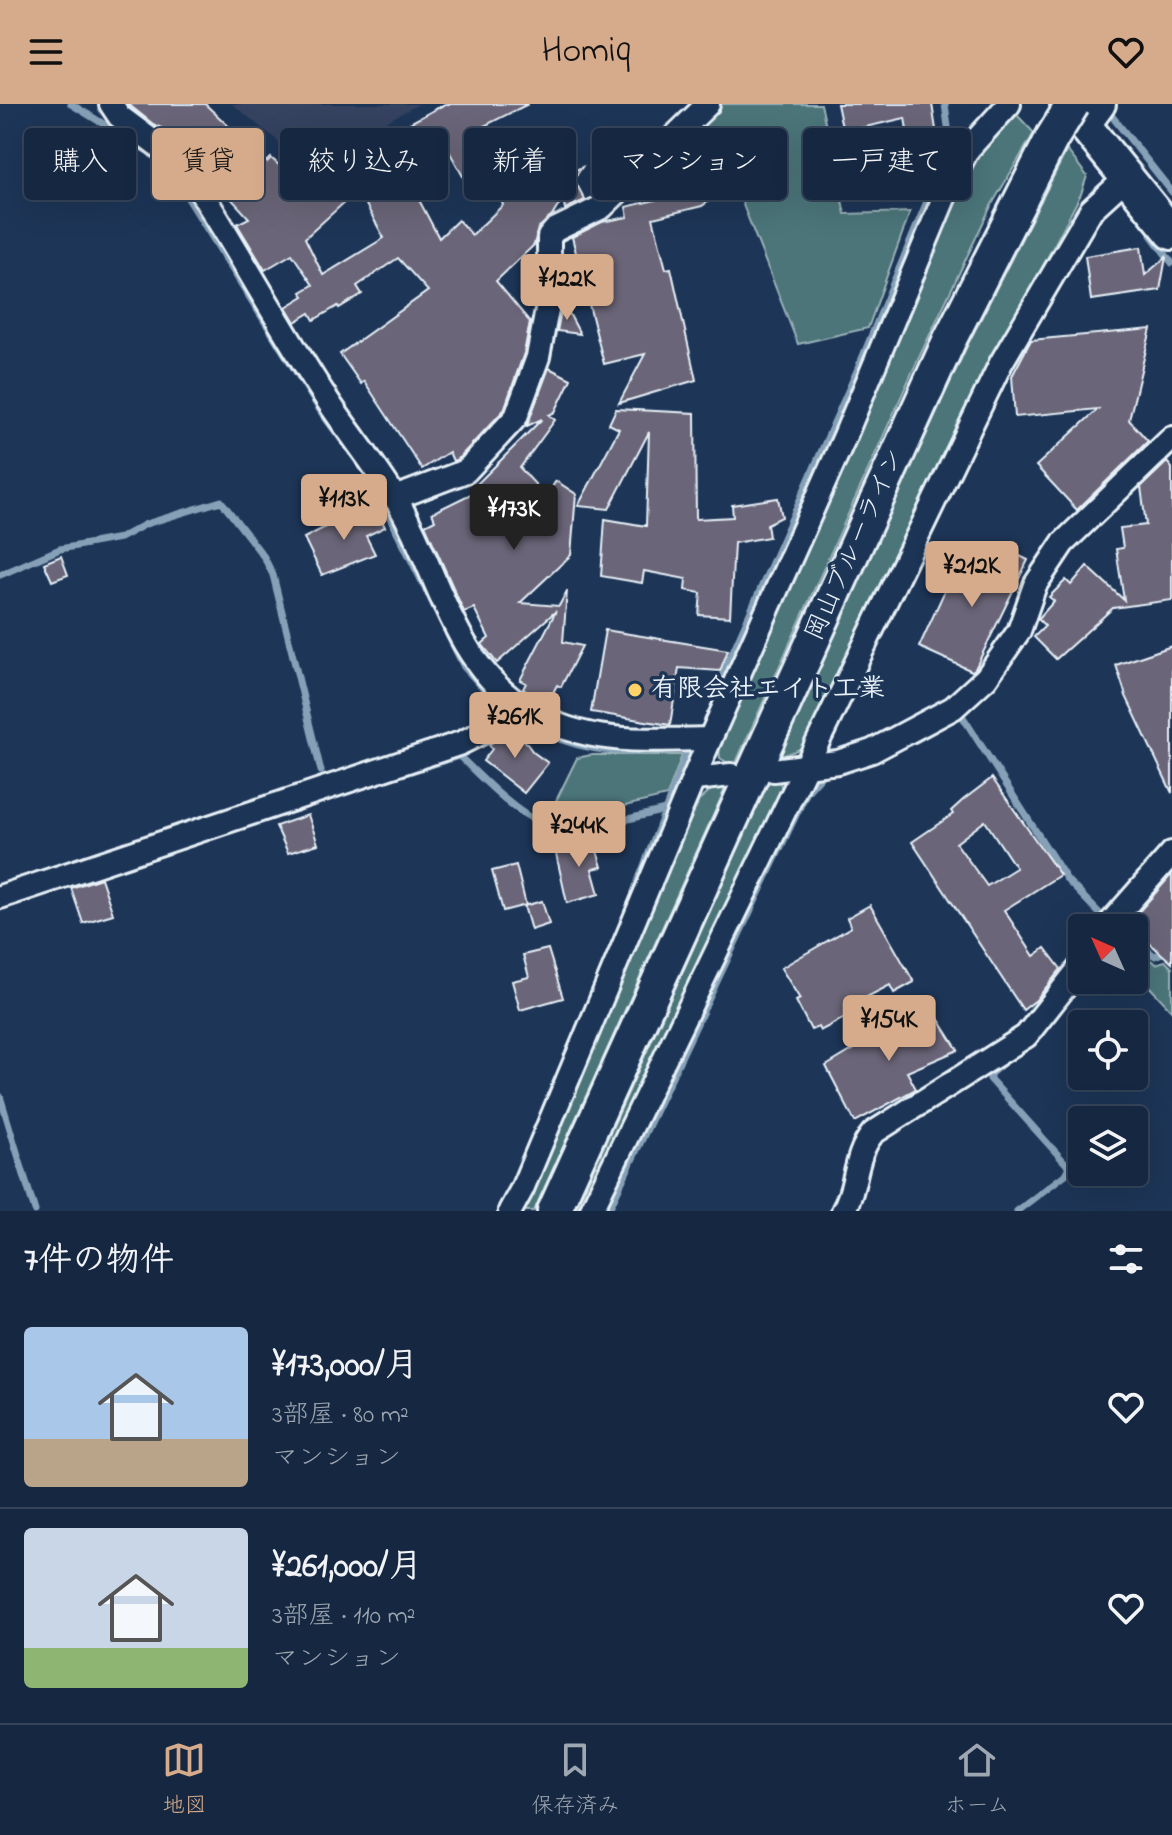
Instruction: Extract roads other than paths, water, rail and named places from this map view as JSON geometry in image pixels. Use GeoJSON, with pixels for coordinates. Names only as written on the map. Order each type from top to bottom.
{"type":"FeatureCollection","features":[{"type":"Feature","properties":{"kind":"main road","name":"岡山ブルーライン"},"geometry":{"type":"LineString","coordinates":[[554,1211],[955,328],[1052,138],[1082,109]]}},
{"type":"Feature","properties":{"kind":"main road"},"geometry":{"type":"LineString","coordinates":[[1082,109],[1126,178],[1172,233]]}},
{"type":"Feature","properties":{"kind":"street"},"geometry":{"type":"LineString","coordinates":[[111,104],[119,116],[175,158],[192,178],[329,403],[395,498],[443,603],[469,648],[516,702],[543,718],[600,739],[710,739]]}},
{"type":"Feature","properties":{"kind":"street"},"geometry":{"type":"LineString","coordinates":[[395,498],[466,471],[516,417],[538,357],[549,299],[549,237],[555,230],[602,207],[708,104]]}},
{"type":"Feature","properties":{"kind":"street"},"geometry":{"type":"LineString","coordinates":[[510,1211],[522,1189],[710,739],[845,436],[951,181],[968,149],[1009,104]]}},
{"type":"Feature","properties":{"kind":"street"},"geometry":{"type":"LineString","coordinates":[[591,1211],[1001,363],[1091,210],[1126,178]]}},
{"type":"Feature","properties":{"kind":"street"},"geometry":{"type":"LineString","coordinates":[[773,770],[838,762],[872,751],[953,708],[986,678],[1019,631],[1035,585],[1063,543],[1172,438]]}},
{"type":"Feature","properties":{"kind":"street"},"geometry":{"type":"LineString","coordinates":[[0,897],[461,743],[491,728],[516,702]]}},
{"type":"Feature","properties":{"kind":"street"},"geometry":{"type":"LineString","coordinates":[[695,779],[731,775]]}},
{"type":"Feature","properties":{"kind":"street"},"geometry":{"type":"LineString","coordinates":[[1118,914],[1172,853]]}},
{"type":"Feature","properties":{"kind":"street"},"geometry":{"type":"LineString","coordinates":[[843,1211],[849,1201],[858,1156],[873,1133],[1026,1036],[1068,983]]}},
{"type":"Feature","properties":{"kind":"waterway"},"geometry":{"type":"LineString","coordinates":[[71,104],[149,152],[174,176],[321,412],[373,483],[436,610]]}},
{"type":"Feature","properties":{"kind":"waterway"},"geometry":{"type":"LineString","coordinates":[[723,674],[856,373],[942,165],[950,142],[945,104]]}},
{"type":"Feature","properties":{"kind":"waterway"},"geometry":{"type":"LineString","coordinates":[[1111,115],[1172,192]]}},
{"type":"Feature","properties":{"kind":"waterway"},"geometry":{"type":"LineString","coordinates":[[1151,235],[1172,263]]}},
{"type":"Feature","properties":{"kind":"waterway"},"geometry":{"type":"LineString","coordinates":[[1133,490],[1172,453]]}},
{"type":"Feature","properties":{"kind":"waterway"},"geometry":{"type":"LineString","coordinates":[[0,575],[60,549],[120,538],[146,524],[221,501],[264,557],[273,575],[321,771]]}},
{"type":"Feature","properties":{"kind":"waterway"},"geometry":{"type":"LineString","coordinates":[[448,635],[464,667],[483,688]]}},
{"type":"Feature","properties":{"kind":"waterway"},"geometry":{"type":"LineString","coordinates":[[961,714],[1067,880],[1100,914]]}},
{"type":"Feature","properties":{"kind":"waterway"},"geometry":{"type":"LineString","coordinates":[[916,740],[954,719]]}},
{"type":"Feature","properties":{"kind":"waterway"},"geometry":{"type":"LineString","coordinates":[[530,726],[562,740],[594,748],[628,752],[663,750]]}},
{"type":"Feature","properties":{"kind":"waterway"},"geometry":{"type":"LineString","coordinates":[[634,892],[689,748]]}},
{"type":"Feature","properties":{"kind":"waterway"},"geometry":{"type":"LineString","coordinates":[[327,798],[459,756],[511,804],[541,823],[558,829],[575,832],[665,810]]}},
{"type":"Feature","properties":{"kind":"waterway"},"geometry":{"type":"LineString","coordinates":[[608,1211],[807,792],[825,772]]}},
{"type":"Feature","properties":{"kind":"waterway"},"geometry":{"type":"LineString","coordinates":[[1148,951],[1155,956],[1172,949]]}},
{"type":"Feature","properties":{"kind":"waterway"},"geometry":{"type":"LineString","coordinates":[[1053,1019],[1072,994]]}},
{"type":"Feature","properties":{"kind":"waterway"},"geometry":{"type":"LineString","coordinates":[[1002,1064],[990,1074],[990,1079],[1069,1167],[1067,1173],[1017,1211]]}},
{"type":"Feature","properties":{"kind":"waterway"},"geometry":{"type":"LineString","coordinates":[[0,1096],[35,1211]]}},
{"type":"Feature","properties":{"kind":"place","name":"有限会社エイト工業"},"geometry":{"type":"Point","coordinates":[635,690]}}]}
